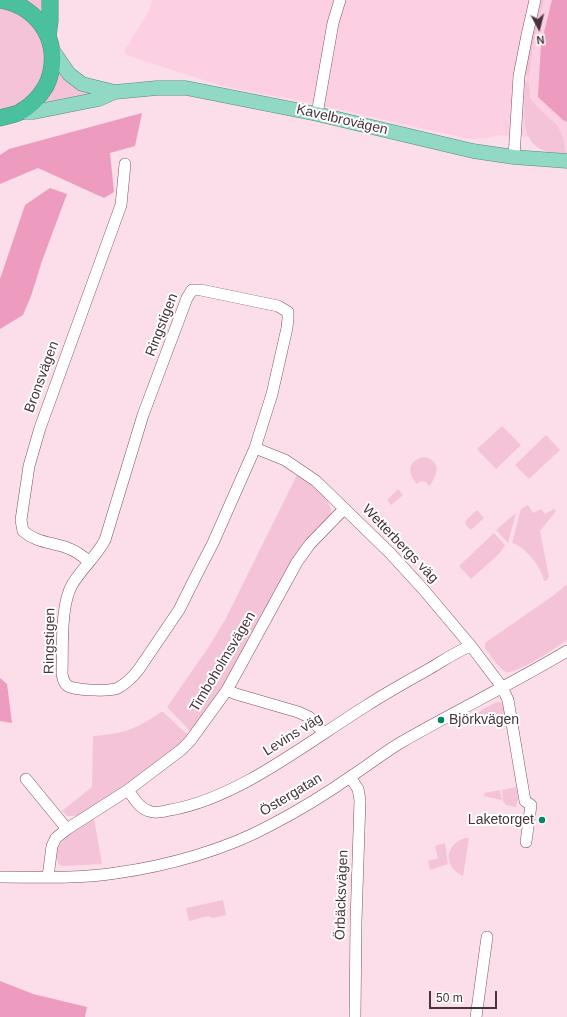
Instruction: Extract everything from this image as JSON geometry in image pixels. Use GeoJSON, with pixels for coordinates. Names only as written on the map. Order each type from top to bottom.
{"type":"FeatureCollection","features":[{"type":"Feature","properties":{"kind":"highway"},"geometry":{"type":"LineString","coordinates":[[1,0],[17,4],[28,11],[38,21],[50,42]]}},
{"type":"Feature","properties":{"kind":"highway"},"geometry":{"type":"LineString","coordinates":[[0,118],[20,112],[33,103],[43,92],[49,78],[52,63],[50,42],[50,0]]}},
{"type":"Feature","properties":{"kind":"main road","name":"Kavelbrovägen"},"geometry":{"type":"LineString","coordinates":[[50,42],[69,74],[82,84],[115,92]]}},
{"type":"Feature","properties":{"kind":"main road","name":"Kavelbrovägen"},"geometry":{"type":"LineString","coordinates":[[20,112],[34,112],[99,99],[115,92],[158,88],[186,88],[317,114],[473,151],[514,157],[567,161]]}},
{"type":"Feature","properties":{"kind":"street"},"geometry":{"type":"LineString","coordinates":[[317,114],[333,23],[340,0]]}},
{"type":"Feature","properties":{"kind":"street"},"geometry":{"type":"LineString","coordinates":[[514,157],[519,76],[535,0]]}},
{"type":"Feature","properties":{"kind":"street","name":"Bronsvägen"},"geometry":{"type":"LineString","coordinates":[[89,562],[81,554],[66,547],[30,537],[23,531],[21,520],[29,466],[40,428],[121,205],[125,164]]}},
{"type":"Feature","properties":{"kind":"street","name":"Ringstigen"},"geometry":{"type":"LineString","coordinates":[[192,290],[201,290],[278,306],[288,312],[287,328],[272,394],[255,448],[213,543],[179,610],[133,678],[116,688],[104,691],[70,687],[65,683],[62,674],[64,611],[67,596],[71,586],[89,562],[98,552],[105,540],[143,415],[187,298],[192,290]]}},
{"type":"Feature","properties":{"kind":"street","name":"Wetterbergs väg"},"geometry":{"type":"LineString","coordinates":[[255,448],[285,460],[316,481],[390,553],[471,646],[502,687]]}},
{"type":"Feature","properties":{"kind":"street","name":"Timboholmsvägen"},"geometry":{"type":"LineString","coordinates":[[48,877],[52,846],[56,838],[67,829],[128,790],[190,741],[227,690],[297,562],[310,544],[344,509]]}},
{"type":"Feature","properties":{"kind":"street","name":"Levins väg"},"geometry":{"type":"LineString","coordinates":[[128,790],[142,808],[150,812],[183,808],[218,795],[248,780],[365,706],[456,652],[471,646]]}},
{"type":"Feature","properties":{"kind":"street","name":"Östergatan"},"geometry":{"type":"LineString","coordinates":[[0,877],[48,877],[115,873],[154,866],[201,853],[243,839],[270,826],[350,777],[399,744],[567,651]]}},
{"type":"Feature","properties":{"kind":"street"},"geometry":{"type":"LineString","coordinates":[[502,687],[508,700],[525,801],[531,805],[526,842]]}},
{"type":"Feature","properties":{"kind":"street"},"geometry":{"type":"LineString","coordinates":[[227,690],[298,712],[309,717],[324,733]]}},
{"type":"Feature","properties":{"kind":"street","name":"Örbäcksvägen"},"geometry":{"type":"LineString","coordinates":[[350,777],[358,789],[360,800],[356,920],[355,1017]]}},
{"type":"Feature","properties":{"kind":"street"},"geometry":{"type":"LineString","coordinates":[[26,779],[67,829]]}},
{"type":"Feature","properties":{"kind":"street"},"geometry":{"type":"LineString","coordinates":[[476,1017],[487,936]]}},
{"type":"Feature","properties":{"kind":"shaded area"},"geometry":{"type":"Polygon","coordinates":[[[14,0],[45,0],[46,23],[14,0]]]}},
{"type":"Feature","properties":{"kind":"shaded area"},"geometry":{"type":"Polygon","coordinates":[[[152,0],[567,0],[567,149],[530,137],[499,135],[487,138],[464,138],[315,104],[222,86],[126,55],[124,51],[149,11],[152,0]]]}},
{"type":"Feature","properties":{"kind":"shaded area"},"geometry":{"type":"Polygon","coordinates":[[[540,0],[544,0],[533,45],[529,76],[526,75],[527,55],[540,0]]]}},
{"type":"Feature","properties":{"kind":"shaded area"},"geometry":{"type":"Polygon","coordinates":[[[552,0],[567,0],[567,122],[538,97],[541,44],[552,0]]]}},
{"type":"Feature","properties":{"kind":"shaded area"},"geometry":{"type":"Polygon","coordinates":[[[0,4],[31,20],[47,52],[40,87],[28,100],[0,112],[0,4]]]}},
{"type":"Feature","properties":{"kind":"shaded area"},"geometry":{"type":"Polygon","coordinates":[[[55,67],[99,93],[33,109],[55,67]]]}},
{"type":"Feature","properties":{"kind":"shaded area"},"geometry":{"type":"Polygon","coordinates":[[[529,82],[530,98],[536,106],[558,126],[564,141],[567,155],[551,153],[539,148],[531,141],[527,132],[524,110],[525,83],[529,82]]]}},
{"type":"Feature","properties":{"kind":"shaded area"},"geometry":{"type":"Polygon","coordinates":[[[142,113],[135,146],[110,153],[114,192],[104,198],[38,168],[0,184],[0,155],[9,149],[142,113]]]}},
{"type":"Feature","properties":{"kind":"shaded area"},"geometry":{"type":"Polygon","coordinates":[[[50,188],[67,194],[42,261],[31,296],[23,315],[0,329],[0,279],[25,205],[50,188]]]}},
{"type":"Feature","properties":{"kind":"shaded area"},"geometry":{"type":"Polygon","coordinates":[[[502,426],[521,445],[496,469],[477,449],[502,426]]]}},
{"type":"Feature","properties":{"kind":"shaded area"},"geometry":{"type":"Polygon","coordinates":[[[546,435],[560,450],[529,479],[515,465],[546,435]]]}},
{"type":"Feature","properties":{"kind":"shaded area"},"geometry":{"type":"Polygon","coordinates":[[[424,457],[434,462],[437,469],[435,477],[429,486],[426,482],[421,481],[417,484],[410,472],[410,468],[414,461],[424,457]]]}},
{"type":"Feature","properties":{"kind":"shaded area"},"geometry":{"type":"Polygon","coordinates":[[[297,475],[325,497],[331,509],[331,516],[192,733],[167,707],[208,648],[225,620],[297,475]]]}},
{"type":"Feature","properties":{"kind":"shaded area"},"geometry":{"type":"Polygon","coordinates":[[[398,489],[403,495],[391,505],[387,500],[398,489]]]}},
{"type":"Feature","properties":{"kind":"shaded area"},"geometry":{"type":"Polygon","coordinates":[[[528,505],[533,513],[541,509],[545,514],[554,509],[556,511],[540,531],[549,577],[546,581],[544,581],[540,570],[532,558],[522,548],[512,543],[521,509],[528,505]]]}},
{"type":"Feature","properties":{"kind":"shaded area"},"geometry":{"type":"Polygon","coordinates":[[[477,510],[484,518],[471,530],[466,525],[465,521],[477,510]]]}},
{"type":"Feature","properties":{"kind":"shaded area"},"geometry":{"type":"Polygon","coordinates":[[[516,513],[508,543],[496,530],[516,513]]]}},
{"type":"Feature","properties":{"kind":"shaded area"},"geometry":{"type":"Polygon","coordinates":[[[494,533],[505,545],[500,553],[471,579],[459,566],[494,533]]]}},
{"type":"Feature","properties":{"kind":"shaded area"},"geometry":{"type":"Polygon","coordinates":[[[567,584],[567,640],[527,665],[511,672],[506,672],[503,670],[485,648],[485,643],[554,595],[567,584]]]}},
{"type":"Feature","properties":{"kind":"shaded area"},"geometry":{"type":"Polygon","coordinates":[[[0,678],[7,684],[12,723],[0,721],[0,678]]]}},
{"type":"Feature","properties":{"kind":"shaded area"},"geometry":{"type":"Polygon","coordinates":[[[500,702],[504,706],[506,721],[466,726],[473,722],[472,719],[483,709],[500,702]]]}},
{"type":"Feature","properties":{"kind":"shaded area"},"geometry":{"type":"Polygon","coordinates":[[[163,712],[189,736],[184,743],[114,796],[78,816],[67,816],[62,811],[92,787],[93,736],[113,734],[129,730],[137,727],[163,712]]]}},
{"type":"Feature","properties":{"kind":"shaded area"},"geometry":{"type":"Polygon","coordinates":[[[516,787],[518,798],[516,807],[506,805],[503,801],[502,790],[516,787]]]}},
{"type":"Feature","properties":{"kind":"shaded area"},"geometry":{"type":"Polygon","coordinates":[[[500,790],[502,800],[483,796],[485,793],[500,790]]]}},
{"type":"Feature","properties":{"kind":"shaded area"},"geometry":{"type":"Polygon","coordinates":[[[94,819],[102,864],[59,865],[56,857],[57,850],[61,844],[73,832],[94,819]]]}},
{"type":"Feature","properties":{"kind":"shaded area"},"geometry":{"type":"Polygon","coordinates":[[[469,838],[463,876],[456,872],[452,867],[449,862],[449,856],[453,846],[458,841],[469,838]]]}},
{"type":"Feature","properties":{"kind":"shaded area"},"geometry":{"type":"Polygon","coordinates":[[[445,843],[448,864],[430,870],[428,861],[438,858],[435,846],[445,843]]]}},
{"type":"Feature","properties":{"kind":"shaded area"},"geometry":{"type":"Polygon","coordinates":[[[223,900],[226,915],[213,918],[208,916],[189,921],[186,908],[223,900]]]}},
{"type":"Feature","properties":{"kind":"shaded area"},"geometry":{"type":"Polygon","coordinates":[[[0,981],[33,994],[87,1007],[85,1017],[0,1017],[0,981]]]}},
{"type":"Feature","properties":{"kind":"place","name":"Björkvägen"},"geometry":{"type":"Point","coordinates":[441,720]}},
{"type":"Feature","properties":{"kind":"place","name":"Laketorget"},"geometry":{"type":"Point","coordinates":[542,820]}}]}
